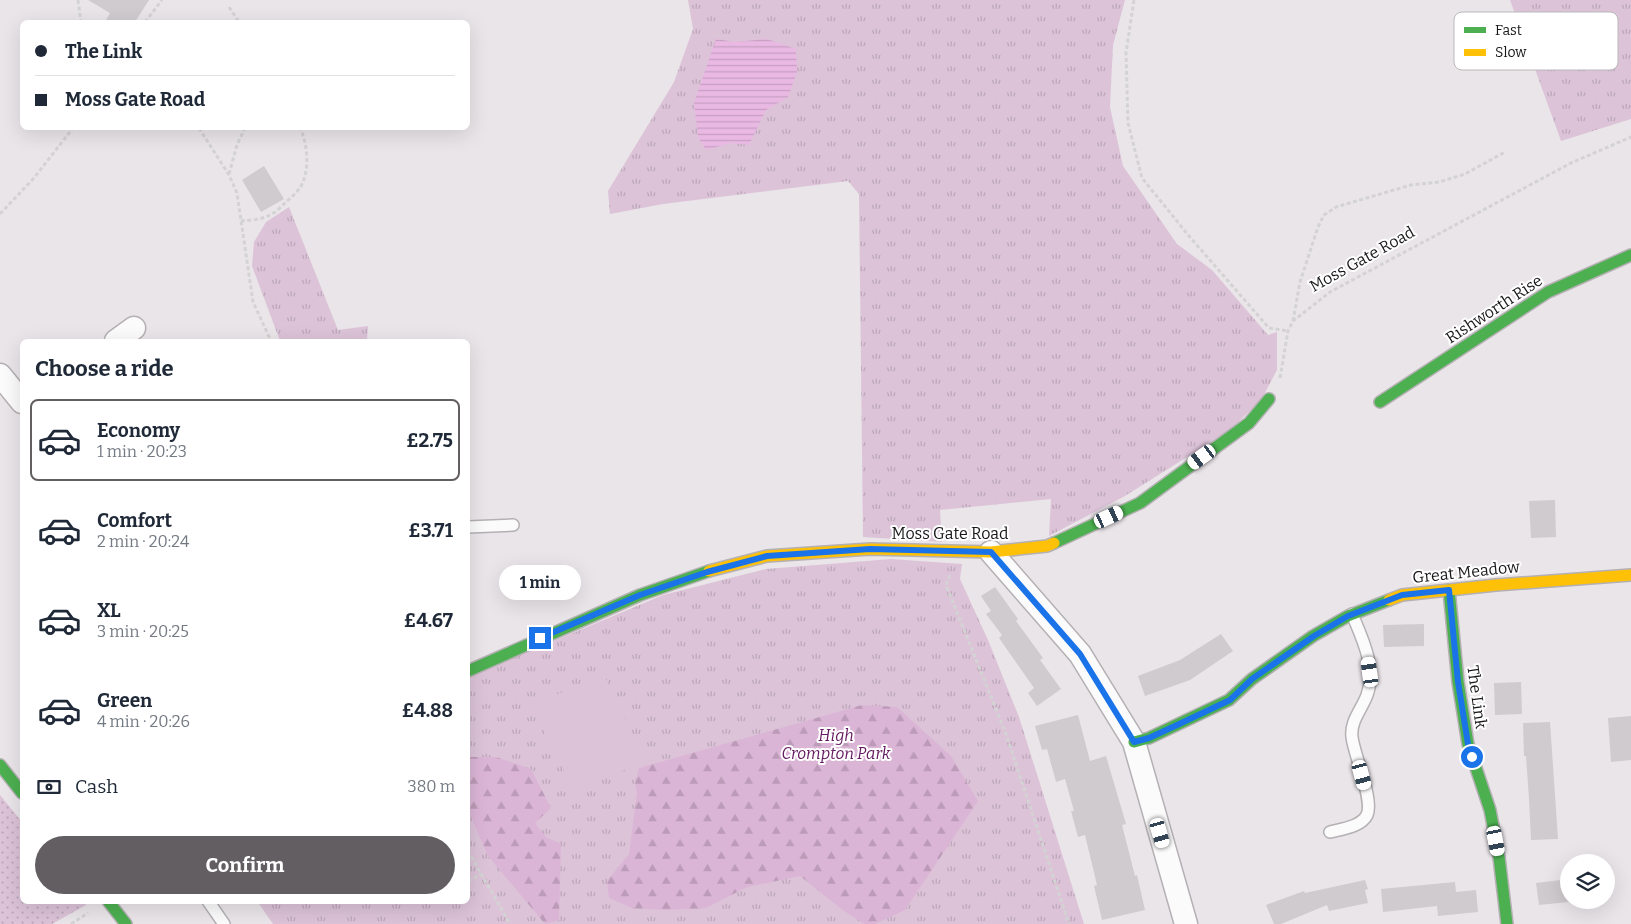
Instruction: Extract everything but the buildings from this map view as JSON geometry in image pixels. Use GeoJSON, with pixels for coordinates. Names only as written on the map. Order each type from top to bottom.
{"type":"FeatureCollection","features":[{"type":"Feature","properties":{"kind":"street","name":"Rishworth Rise"},"geometry":{"type":"LineString","coordinates":[[1380,402],[1548,292],[1631,255]]}},
{"type":"Feature","properties":{"kind":"street"},"geometry":{"type":"LineString","coordinates":[[119,339],[134,328]]}},
{"type":"Feature","properties":{"kind":"street"},"geometry":{"type":"LineString","coordinates":[[0,375],[20,400]]}},
{"type":"Feature","properties":{"kind":"street","name":"Moss Gate Road"},"geometry":{"type":"LineString","coordinates":[[470,670],[640,595],[707,572],[767,556],[870,549],[991,552],[1048,546],[1140,503],[1249,423],[1269,399]]}},
{"type":"Feature","properties":{"kind":"street"},"geometry":{"type":"LineString","coordinates":[[991,552],[1080,654],[1134,742],[1186,924]]}},
{"type":"Feature","properties":{"kind":"street","name":"Great Meadow"},"geometry":{"type":"LineString","coordinates":[[1134,742],[1149,738],[1230,700],[1252,679],[1306,641],[1352,614],[1402,595],[1496,585],[1631,575]]}},
{"type":"Feature","properties":{"kind":"street","name":"The Link"},"geometry":{"type":"LineString","coordinates":[[1449,590],[1458,682],[1468,744],[1490,810],[1499,857],[1507,924]]}},
{"type":"Feature","properties":{"kind":"street"},"geometry":{"type":"LineString","coordinates":[[0,765],[20,790]]}},
{"type":"Feature","properties":{"kind":"street"},"geometry":{"type":"LineString","coordinates":[[110,904],[126,924]]}},
{"type":"Feature","properties":{"kind":"lane"},"geometry":{"type":"LineString","coordinates":[[470,527],[513,525]]}},
{"type":"Feature","properties":{"kind":"lane"},"geometry":{"type":"LineString","coordinates":[[1330,832],[1360,824],[1366,816],[1368,807],[1352,736],[1352,726],[1368,694],[1370,672],[1367,651],[1352,614]]}},
{"type":"Feature","properties":{"kind":"lane"},"geometry":{"type":"LineString","coordinates":[[210,904],[224,924]]}},
{"type":"Feature","properties":{"kind":"path"},"geometry":{"type":"LineString","coordinates":[[78,0],[81,20]]}},
{"type":"Feature","properties":{"kind":"path"},"geometry":{"type":"LineString","coordinates":[[147,20],[162,0]]}},
{"type":"Feature","properties":{"kind":"path"},"geometry":{"type":"LineString","coordinates":[[1134,0],[1126,53],[1128,123],[1142,178],[1268,328],[1288,331]]}},
{"type":"Feature","properties":{"kind":"path"},"geometry":{"type":"LineString","coordinates":[[229,7],[238,20]]}},
{"type":"Feature","properties":{"kind":"path"},"geometry":{"type":"LineString","coordinates":[[0,214],[34,178],[71,130]]}},
{"type":"Feature","properties":{"kind":"path"},"geometry":{"type":"LineString","coordinates":[[200,130],[237,193],[253,302],[270,339]]}},
{"type":"Feature","properties":{"kind":"path"},"geometry":{"type":"LineString","coordinates":[[228,175],[237,145],[244,130]]}},
{"type":"Feature","properties":{"kind":"path"},"geometry":{"type":"LineString","coordinates":[[241,221],[267,217],[280,208],[300,188],[305,177],[307,165],[301,130]]}},
{"type":"Feature","properties":{"kind":"path","name":"Moss Gate Road"},"geometry":{"type":"LineString","coordinates":[[1269,399],[1280,378],[1288,331],[1293,321],[1330,292],[1571,164],[1631,137]]}},
{"type":"Feature","properties":{"kind":"path"},"geometry":{"type":"LineString","coordinates":[[1293,321],[1300,282],[1318,227],[1324,215],[1336,208],[1411,185],[1439,182],[1465,174],[1504,152]]}},
{"type":"Feature","properties":{"kind":"path"},"geometry":{"type":"LineString","coordinates":[[964,551],[946,585],[1006,734],[1069,924]]}},
{"type":"Feature","properties":{"kind":"path"},"geometry":{"type":"LineString","coordinates":[[470,854],[510,924]]}},
{"type":"Feature","properties":{"kind":"path"},"geometry":{"type":"LineString","coordinates":[[470,881],[482,874]]}},
{"type":"Feature","properties":{"kind":"green space"},"geometry":{"type":"Polygon","coordinates":[[[688,0],[1125,0],[1113,45],[1110,107],[1123,166],[1177,244],[1212,270],[1268,335],[1277,332],[1277,370],[1261,400],[1230,430],[1125,496],[1049,536],[1051,499],[940,510],[942,542],[863,537],[859,194],[848,181],[663,204],[610,214],[608,191],[674,82],[693,29],[688,0]]]}},
{"type":"Feature","properties":{"kind":"green space"},"geometry":{"type":"Polygon","coordinates":[[[1510,0],[1631,0],[1631,119],[1561,141],[1535,70],[1618,70],[1618,12],[1514,12],[1510,0]]]}},
{"type":"Feature","properties":{"kind":"green space"},"geometry":{"type":"Polygon","coordinates":[[[289,207],[338,330],[368,326],[367,339],[279,339],[252,266],[254,242],[266,222],[289,207]]]}},
{"type":"Feature","properties":{"kind":"green space","name":"High Crompton Park"},"geometry":{"type":"Polygon","coordinates":[[[891,559],[962,564],[960,579],[988,640],[1019,717],[1084,924],[273,924],[259,904],[470,904],[470,676],[663,595],[766,569],[891,559]]]}},
{"type":"Feature","properties":{"kind":"green space"},"geometry":{"type":"Polygon","coordinates":[[[604,675],[646,761],[574,791],[531,705],[604,675]]]}},
{"type":"Feature","properties":{"kind":"green space"},"geometry":{"type":"Polygon","coordinates":[[[862,705],[897,707],[951,756],[978,801],[905,910],[875,924],[865,924],[844,911],[800,876],[747,887],[706,908],[666,910],[632,908],[609,898],[607,881],[629,854],[637,793],[635,784],[639,768],[862,705]]]}},
{"type":"Feature","properties":{"kind":"green space"},"geometry":{"type":"Polygon","coordinates":[[[470,757],[496,757],[531,769],[551,808],[535,823],[546,837],[561,844],[559,920],[545,924],[488,856],[470,815],[470,757]]]}},
{"type":"Feature","properties":{"kind":"green space"},"geometry":{"type":"Polygon","coordinates":[[[0,795],[20,820],[20,904],[86,905],[52,924],[0,924],[0,795]]]}},
{"type":"Feature","properties":{"kind":"shaded area"},"geometry":{"type":"Polygon","coordinates":[[[716,39],[735,42],[767,39],[796,49],[797,72],[788,97],[766,110],[749,145],[731,143],[706,150],[698,137],[694,103],[716,39]]]}},
{"type":"Feature","properties":{"kind":"traffic: fast"},"geometry":{"type":"LineString","coordinates":[[1380,402],[1548,292],[1631,255]]}},
{"type":"Feature","properties":{"kind":"traffic: fast"},"geometry":{"type":"LineString","coordinates":[[1054,543],[1140,503],[1249,423],[1269,399]]}},
{"type":"Feature","properties":{"kind":"traffic: fast"},"geometry":{"type":"LineString","coordinates":[[470,670],[640,595],[709,571]]}},
{"type":"Feature","properties":{"kind":"traffic: fast"},"geometry":{"type":"LineString","coordinates":[[1449,590],[1458,682],[1468,744],[1490,810],[1499,857],[1507,924]]}},
{"type":"Feature","properties":{"kind":"traffic: fast"},"geometry":{"type":"LineString","coordinates":[[1134,742],[1149,738],[1229,700],[1252,679],[1313,636],[1348,616],[1389,600]]}},
{"type":"Feature","properties":{"kind":"traffic: fast"},"geometry":{"type":"LineString","coordinates":[[0,765],[20,790]]}},
{"type":"Feature","properties":{"kind":"traffic: fast"},"geometry":{"type":"LineString","coordinates":[[110,904],[126,924]]}},
{"type":"Feature","properties":{"kind":"traffic: slow"},"geometry":{"type":"LineString","coordinates":[[709,571],[767,556],[870,549],[991,552],[1047,546],[1054,543]]}},
{"type":"Feature","properties":{"kind":"traffic: slow"},"geometry":{"type":"LineString","coordinates":[[1389,600],[1402,595],[1496,585],[1631,575]]}},
{"type":"Feature","properties":{"kind":"route"},"geometry":{"type":"LineString","coordinates":[[540,638],[640,595],[707,572],[767,556],[870,549],[991,552],[1080,654],[1134,742],[1149,738],[1230,700],[1252,679],[1314,636],[1348,616],[1402,595],[1449,590],[1458,682],[1468,744],[1472,757]]}}]}
